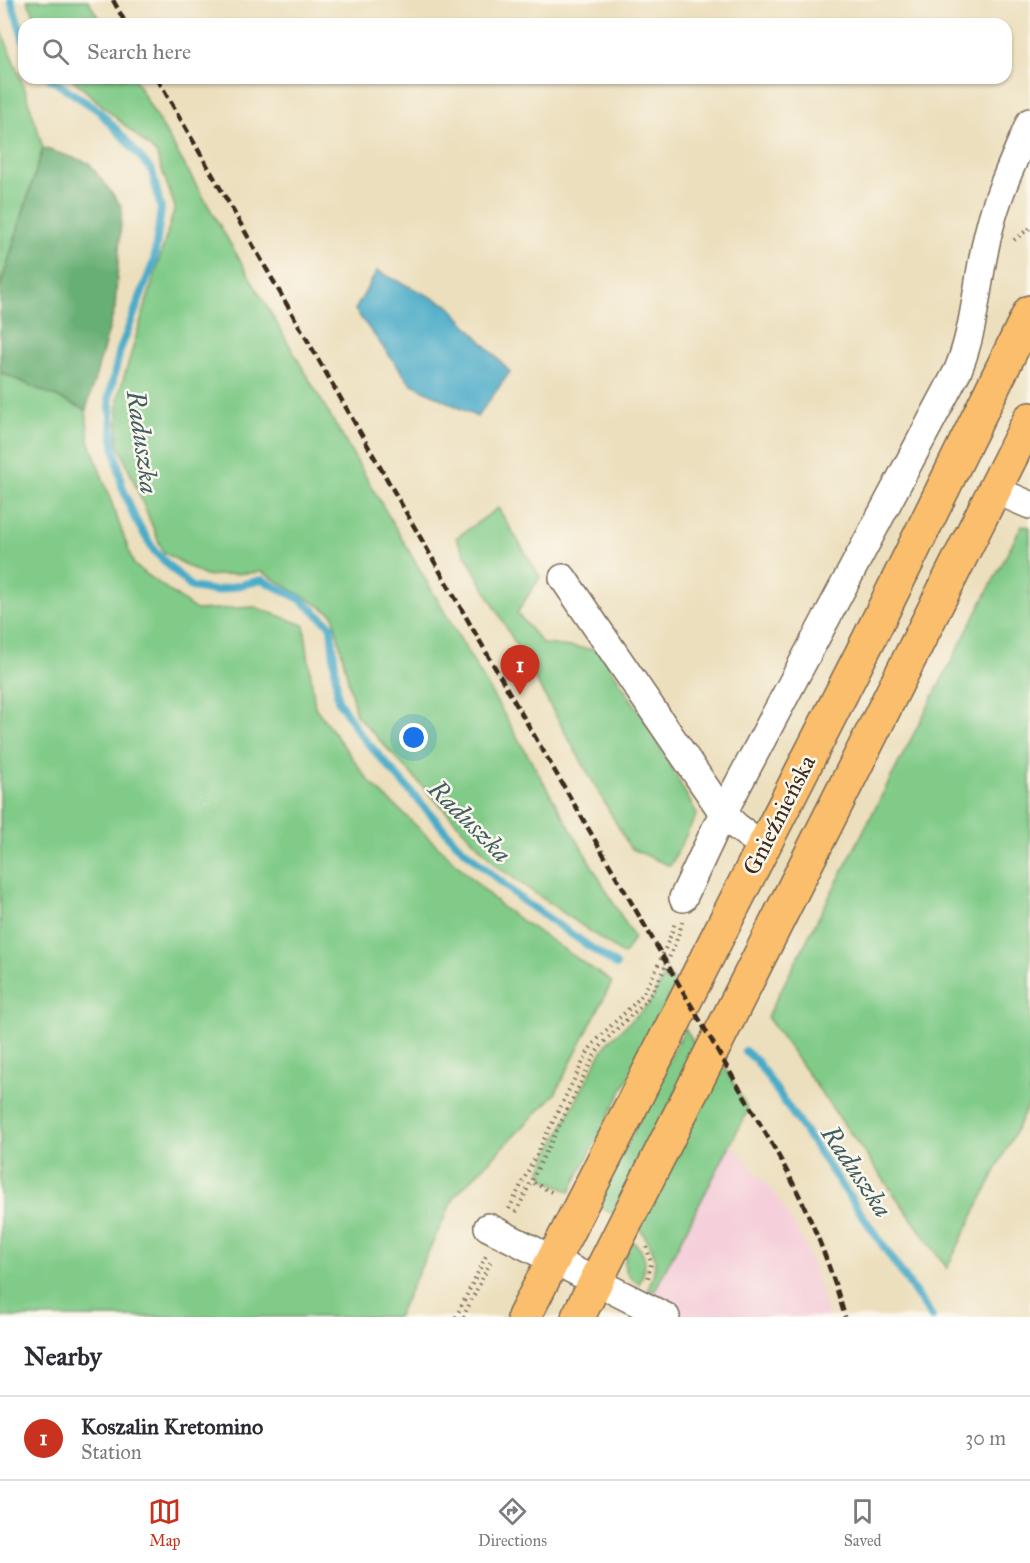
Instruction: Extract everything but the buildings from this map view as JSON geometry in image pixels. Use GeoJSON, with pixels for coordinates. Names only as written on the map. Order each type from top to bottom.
{"type":"FeatureCollection","features":[{"type":"Feature","properties":{"kind":"main road","name":"Gnieźnieńska"},"geometry":{"type":"LineString","coordinates":[[524,1317],[908,561],[1030,312]]}},
{"type":"Feature","properties":{"kind":"main road","name":"Gnieźnieńska"},"geometry":{"type":"LineString","coordinates":[[578,1317],[1030,418]]}},
{"type":"Feature","properties":{"kind":"street"},"geometry":{"type":"LineString","coordinates":[[683,898],[723,813],[958,370],[974,314],[989,227],[1030,122]]}},
{"type":"Feature","properties":{"kind":"street"},"geometry":{"type":"LineString","coordinates":[[995,490],[1030,505]]}},
{"type":"Feature","properties":{"kind":"street"},"geometry":{"type":"LineString","coordinates":[[563,578],[723,813],[736,826],[764,846]]}},
{"type":"Feature","properties":{"kind":"street"},"geometry":{"type":"LineString","coordinates":[[497,1231],[666,1317]]}},
{"type":"Feature","properties":{"kind":"path"},"geometry":{"type":"LineString","coordinates":[[456,1317],[497,1231],[595,1054],[604,1040],[652,993],[680,933],[683,898],[678,901],[670,939],[646,990],[599,1036],[589,1050],[526,1179],[497,1231],[463,1317]]}},
{"type":"Feature","properties":{"kind":"path"},"geometry":{"type":"LineString","coordinates":[[534,1184],[558,1196]]}},
{"type":"Feature","properties":{"kind":"shaded area"},"geometry":{"type":"Polygon","coordinates":[[[731,1143],[778,1198],[805,1244],[829,1317],[641,1317],[731,1143]]]}},
{"type":"Feature","properties":{"kind":"green space"},"geometry":{"type":"Polygon","coordinates":[[[27,0],[88,0],[98,18],[36,18],[27,0]]]}},
{"type":"Feature","properties":{"kind":"green space"},"geometry":{"type":"Polygon","coordinates":[[[0,27],[18,72],[18,84],[23,84],[25,90],[43,148],[0,288],[0,27]]]}},
{"type":"Feature","properties":{"kind":"green space"},"geometry":{"type":"Polygon","coordinates":[[[78,84],[137,84],[634,938],[624,955],[499,868],[356,715],[333,614],[262,572],[205,576],[163,552],[118,443],[118,397],[175,207],[156,153],[78,84]]]}},
{"type":"Feature","properties":{"kind":"green space"},"geometry":{"type":"Polygon","coordinates":[[[43,148],[89,163],[122,207],[115,308],[86,410],[0,372],[0,288],[43,148]]]}},
{"type":"Feature","properties":{"kind":"green space"},"geometry":{"type":"Polygon","coordinates":[[[0,372],[86,410],[89,440],[134,565],[196,610],[255,607],[304,625],[315,707],[369,781],[503,908],[612,982],[555,1094],[455,1196],[397,1317],[0,1317],[0,372]]]}},
{"type":"Feature","properties":{"kind":"green space"},"geometry":{"type":"Polygon","coordinates":[[[498,508],[540,577],[517,613],[543,644],[599,650],[646,722],[697,814],[670,866],[630,848],[456,538],[498,508]]]}},
{"type":"Feature","properties":{"kind":"green space"},"geometry":{"type":"Polygon","coordinates":[[[1022,525],[1030,527],[1030,1102],[947,1268],[767,1017],[1022,525]]]}},
{"type":"Feature","properties":{"kind":"green space"},"geometry":{"type":"Polygon","coordinates":[[[667,971],[675,986],[570,1192],[544,1179],[541,1169],[599,1056],[608,1042],[649,1004],[667,971]]]}},
{"type":"Feature","properties":{"kind":"green space"},"geometry":{"type":"Polygon","coordinates":[[[685,1028],[698,1049],[613,1214],[597,1206],[685,1028]]]}},
{"type":"Feature","properties":{"kind":"green space"},"geometry":{"type":"Polygon","coordinates":[[[722,1062],[748,1110],[654,1292],[648,1289],[654,1271],[654,1256],[649,1242],[638,1226],[722,1062]]]}},
{"type":"Feature","properties":{"kind":"green space"},"geometry":{"type":"Polygon","coordinates":[[[631,1241],[641,1250],[645,1260],[644,1272],[639,1284],[628,1274],[624,1265],[631,1241]]]}},
{"type":"Feature","properties":{"kind":"water"},"geometry":{"type":"Polygon","coordinates":[[[377,271],[448,305],[510,372],[477,417],[410,383],[355,310],[377,271]]]}},
{"type":"Feature","properties":{"kind":"waterway","name":"Raduszka"},"geometry":{"type":"LineString","coordinates":[[11,0],[18,22]]}},
{"type":"Feature","properties":{"kind":"waterway","name":"Raduszka"},"geometry":{"type":"LineString","coordinates":[[58,84],[99,111],[152,171],[161,209],[154,261],[120,350],[109,397],[114,445],[122,486],[135,519],[155,552],[191,587],[215,591],[262,580],[300,599],[331,626],[338,700],[359,733],[457,844],[522,900],[616,965]]}},
{"type":"Feature","properties":{"kind":"waterway","name":"Raduszka"},"geometry":{"type":"LineString","coordinates":[[745,1051],[756,1060],[932,1317]]}},
{"type":"Feature","properties":{"kind":"railway"},"geometry":{"type":"LineString","coordinates":[[113,0],[123,18]]}},
{"type":"Feature","properties":{"kind":"railway"},"geometry":{"type":"LineString","coordinates":[[160,84],[513,699],[777,1153],[816,1233],[845,1317]]}},
{"type":"Feature","properties":{"kind":"place","name":"Koszalin Kretomino"},"geometry":{"type":"Point","coordinates":[520,695]}}]}
